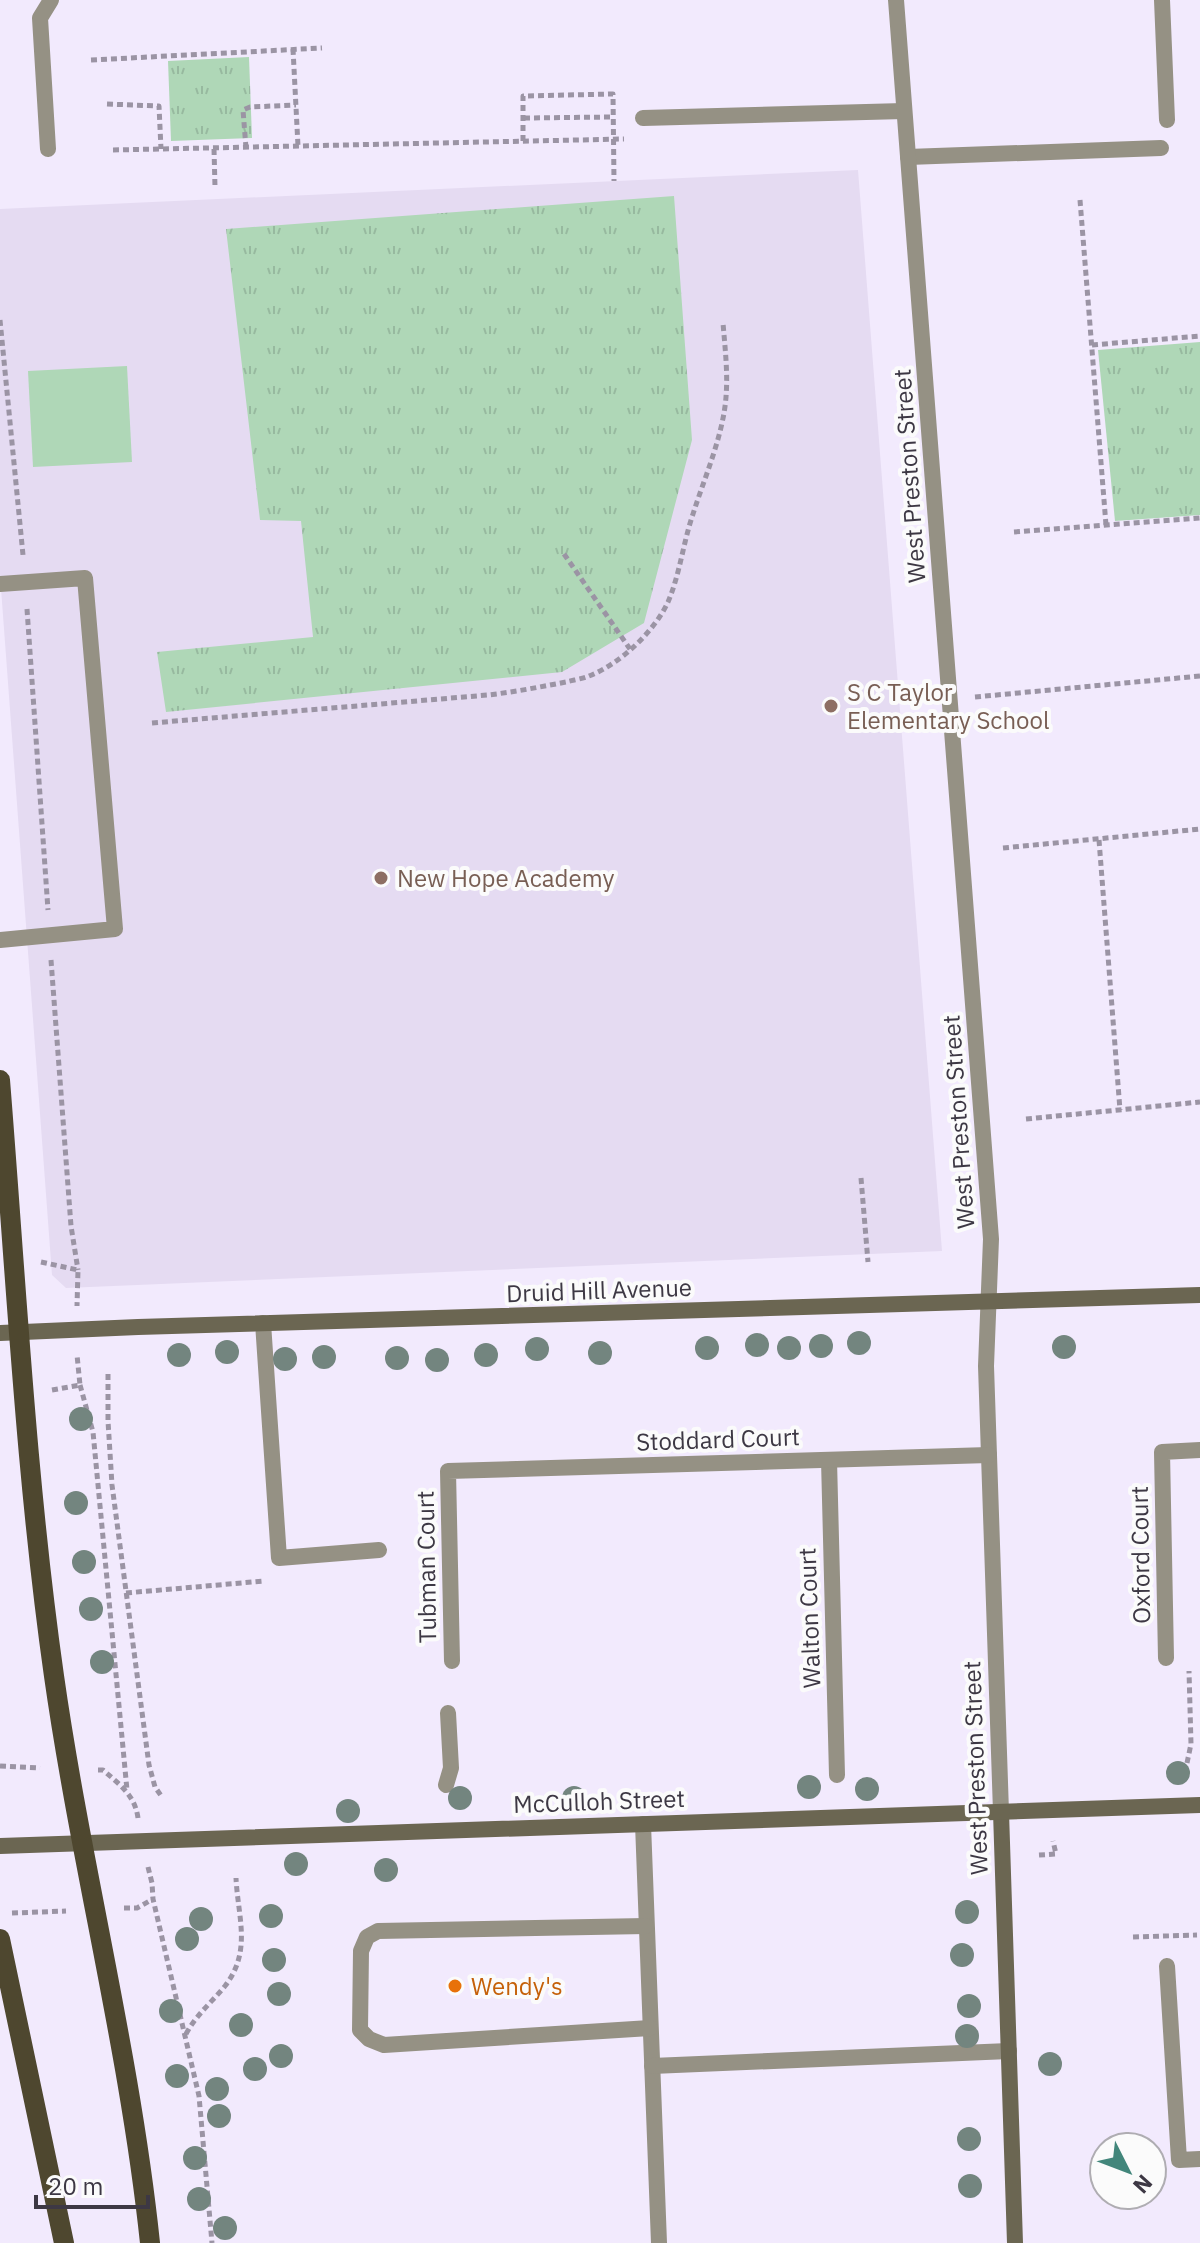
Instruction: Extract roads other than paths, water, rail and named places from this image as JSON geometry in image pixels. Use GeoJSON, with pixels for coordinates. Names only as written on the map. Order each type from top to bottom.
{"type":"FeatureCollection","features":[{"type":"Feature","properties":{"kind":"main road"},"geometry":{"type":"LineString","coordinates":[[0,1080],[10,1332],[54,1678],[82,1843],[119,2026],[142,2165],[150,2243]]}},
{"type":"Feature","properties":{"kind":"main road","name":"Druid Hill Avenue"},"geometry":{"type":"LineString","coordinates":[[10,1332],[1200,1295]]}},
{"type":"Feature","properties":{"kind":"main road","name":"McCulloh Street"},"geometry":{"type":"LineString","coordinates":[[0,1846],[1200,1805]]}},
{"type":"Feature","properties":{"kind":"main road","name":"West Preston Street"},"geometry":{"type":"LineString","coordinates":[[1001,1812],[1015,2243]]}},
{"type":"Feature","properties":{"kind":"main road"},"geometry":{"type":"LineString","coordinates":[[0,1939],[64,2243]]}},
{"type":"Feature","properties":{"kind":"street"},"geometry":{"type":"LineString","coordinates":[[48,149],[40,18],[51,0]]}},
{"type":"Feature","properties":{"kind":"street","name":"West Preston Street"},"geometry":{"type":"LineString","coordinates":[[896,0],[991,1239],[986,1366],[1001,1812]]}},
{"type":"Feature","properties":{"kind":"street"},"geometry":{"type":"LineString","coordinates":[[1162,0],[1167,120]]}},
{"type":"Feature","properties":{"kind":"street"},"geometry":{"type":"LineString","coordinates":[[643,118],[904,111]]}},
{"type":"Feature","properties":{"kind":"street"},"geometry":{"type":"LineString","coordinates":[[908,157],[1161,148]]}},
{"type":"Feature","properties":{"kind":"street"},"geometry":{"type":"LineString","coordinates":[[0,584],[85,578],[115,929],[0,940]]}},
{"type":"Feature","properties":{"kind":"street"},"geometry":{"type":"LineString","coordinates":[[263,1323],[279,1558],[379,1550]]}},
{"type":"Feature","properties":{"kind":"street","name":"Oxford Court"},"geometry":{"type":"LineString","coordinates":[[1166,1658],[1162,1452],[1200,1450]]}},
{"type":"Feature","properties":{"kind":"street","name":"Stoddard Court"},"geometry":{"type":"LineString","coordinates":[[448,1471],[989,1455]]}},
{"type":"Feature","properties":{"kind":"street","name":"Walton Court"},"geometry":{"type":"LineString","coordinates":[[829,1460],[837,1775]]}},
{"type":"Feature","properties":{"kind":"street","name":"Tubman Court"},"geometry":{"type":"LineString","coordinates":[[448,1471],[452,1661]]}},
{"type":"Feature","properties":{"kind":"street"},"geometry":{"type":"LineString","coordinates":[[446,1785],[451,1768],[448,1713]]}},
{"type":"Feature","properties":{"kind":"street"},"geometry":{"type":"LineString","coordinates":[[643,1824],[659,2243]]}},
{"type":"Feature","properties":{"kind":"street"},"geometry":{"type":"LineString","coordinates":[[646,1926],[378,1931],[367,1937],[361,1951],[360,2030],[369,2039],[384,2045],[650,2028]]}},
{"type":"Feature","properties":{"kind":"street"},"geometry":{"type":"LineString","coordinates":[[1167,1966],[1179,2160],[1200,2159]]}},
{"type":"Feature","properties":{"kind":"street"},"geometry":{"type":"LineString","coordinates":[[652,2066],[1009,2051]]}},
{"type":"Feature","properties":{"kind":"place","name":"S C Taylor Elementary School"},"geometry":{"type":"Point","coordinates":[831,706]}},
{"type":"Feature","properties":{"kind":"place","name":"New Hope Academy"},"geometry":{"type":"Point","coordinates":[381,878]}},
{"type":"Feature","properties":{"kind":"place","name":"Wendy's"},"geometry":{"type":"Point","coordinates":[455,1986]}}]}
